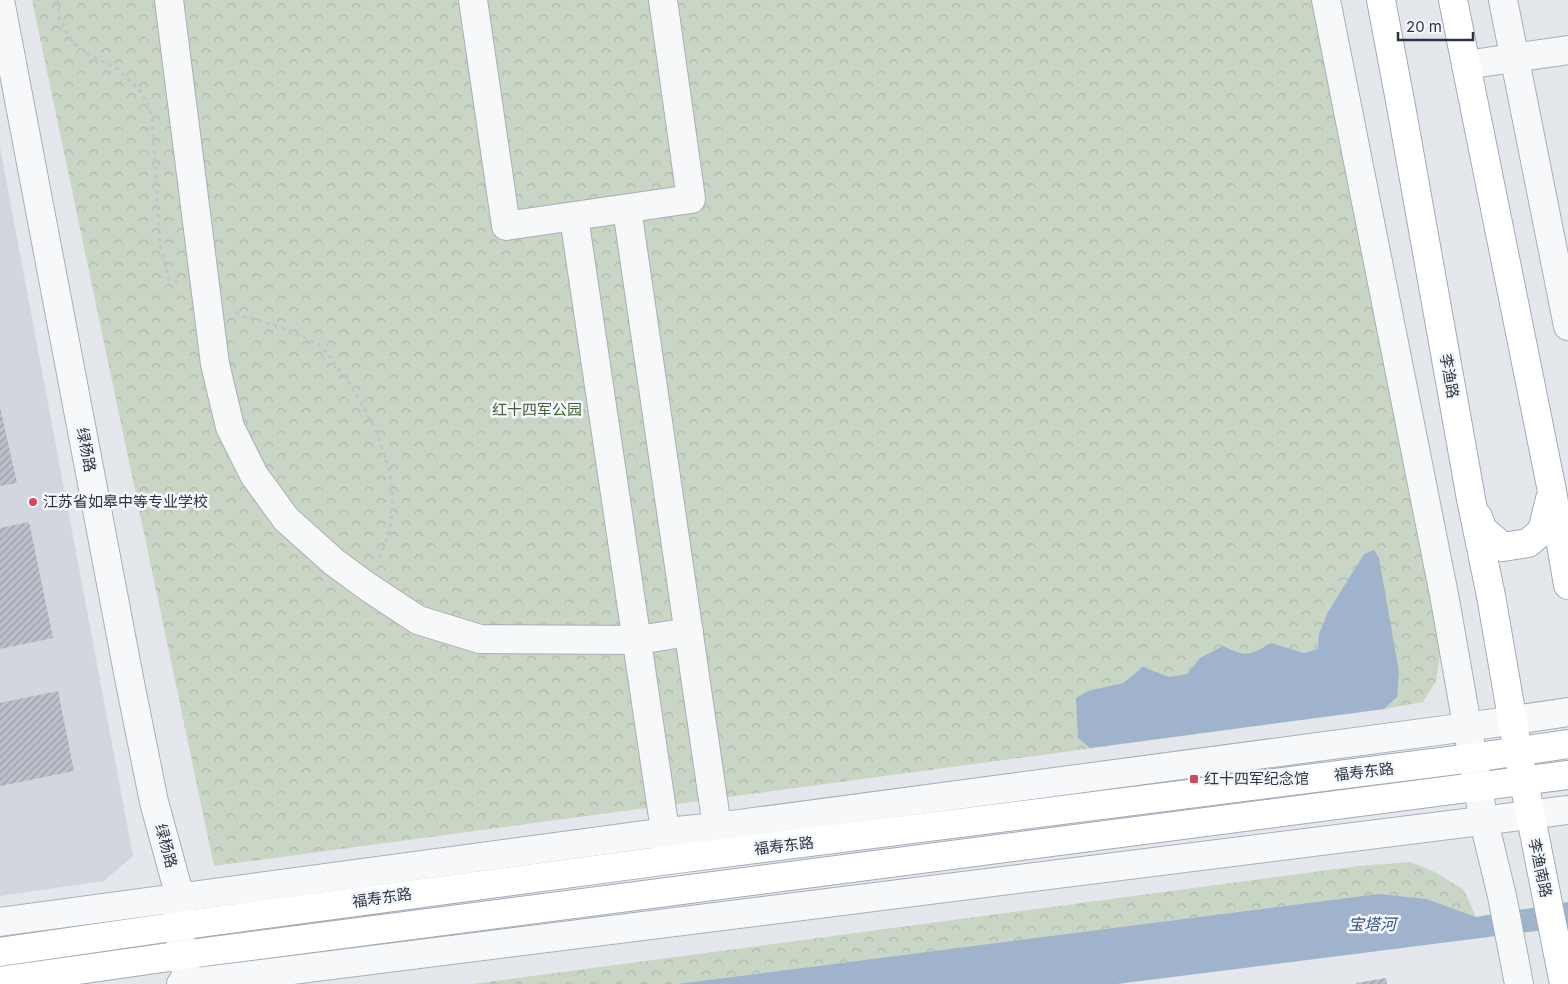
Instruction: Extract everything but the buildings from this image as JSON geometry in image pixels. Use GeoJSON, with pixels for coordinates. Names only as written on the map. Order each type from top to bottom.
{"type":"FeatureCollection","features":[{"type":"Feature","properties":{"kind":"main road","name":"李渔路"},"geometry":{"type":"LineString","coordinates":[[1381,0],[1518,752]]}},
{"type":"Feature","properties":{"kind":"main road"},"geometry":{"type":"LineString","coordinates":[[1453,0],[1552,490],[1568,585]]}},
{"type":"Feature","properties":{"kind":"main road"},"geometry":{"type":"LineString","coordinates":[[1471,499],[1483,530],[1503,546],[1528,543],[1542,531],[1552,490]]}},
{"type":"Feature","properties":{"kind":"main road","name":"福寿东路"},"geometry":{"type":"LineString","coordinates":[[0,952],[189,924],[669,860],[1472,758],[1568,744]]}},
{"type":"Feature","properties":{"kind":"main road","name":"李渔南路"},"geometry":{"type":"LineString","coordinates":[[1518,752],[1564,984]]}},
{"type":"Feature","properties":{"kind":"main road","name":"福寿东路"},"geometry":{"type":"LineString","coordinates":[[0,980],[1568,775]]}},
{"type":"Feature","properties":{"kind":"street","name":"绿杨路"},"geometry":{"type":"LineString","coordinates":[[0,0],[154,802],[180,897]]}},
{"type":"Feature","properties":{"kind":"street"},"geometry":{"type":"LineString","coordinates":[[169,0],[214,364],[230,427],[254,476],[286,519],[334,562],[418,620],[480,639],[638,640],[689,632]]}},
{"type":"Feature","properties":{"kind":"street"},"geometry":{"type":"LineString","coordinates":[[473,0],[506,226],[691,200],[662,0]]}},
{"type":"Feature","properties":{"kind":"street"},"geometry":{"type":"LineString","coordinates":[[1326,0],[1445,600],[1484,822],[1502,896],[1519,984]]}},
{"type":"Feature","properties":{"kind":"street"},"geometry":{"type":"LineString","coordinates":[[1503,0],[1568,326]]}},
{"type":"Feature","properties":{"kind":"street"},"geometry":{"type":"LineString","coordinates":[[1466,65],[1568,50]]}},
{"type":"Feature","properties":{"kind":"street"},"geometry":{"type":"LineString","coordinates":[[627,209],[717,827],[723,854]]}},
{"type":"Feature","properties":{"kind":"street"},"geometry":{"type":"LineString","coordinates":[[574,217],[669,860]]}},
{"type":"Feature","properties":{"kind":"street"},"geometry":{"type":"LineString","coordinates":[[0,922],[666,832],[717,827],[1513,721],[1568,712]]}},
{"type":"Feature","properties":{"kind":"street"},"geometry":{"type":"LineString","coordinates":[[189,924],[182,956],[186,984],[221,982],[1568,810]]}},
{"type":"Feature","properties":{"kind":"street"},"geometry":{"type":"LineString","coordinates":[[180,897],[189,924],[212,951],[221,982]]}},
{"type":"Feature","properties":{"kind":"path"},"geometry":{"type":"LineString","coordinates":[[58,0],[58,18],[72,42],[90,56],[118,69],[143,94],[152,117],[160,244],[168,279],[205,294],[242,316],[283,327],[322,347],[351,386],[374,427],[389,470],[393,502],[392,528],[368,587]]}},
{"type":"Feature","properties":{"kind":"shaded area","name":"江苏省如皋中等专业学校"},"geometry":{"type":"Polygon","coordinates":[[[0,147],[133,856],[104,881],[0,896],[0,147]]]}},
{"type":"Feature","properties":{"kind":"green space","name":"红十四军公园"},"geometry":{"type":"Polygon","coordinates":[[[32,0],[1312,0],[1441,649],[1436,681],[1423,702],[1384,709],[214,866],[32,0]]]}},
{"type":"Feature","properties":{"kind":"green space"},"geometry":{"type":"Polygon","coordinates":[[[1411,862],[1435,872],[1464,890],[1476,917],[1427,899],[681,984],[472,984],[1359,866],[1411,862]]]}},
{"type":"Feature","properties":{"kind":"water"},"geometry":{"type":"Polygon","coordinates":[[[1374,550],[1379,558],[1399,672],[1397,697],[1384,709],[1090,748],[1078,738],[1076,698],[1088,691],[1123,683],[1143,667],[1169,677],[1187,674],[1200,658],[1223,646],[1247,654],[1271,643],[1304,653],[1318,649],[1319,634],[1328,612],[1364,554],[1374,550]]]}},
{"type":"Feature","properties":{"kind":"water","name":"宝塔河"},"geometry":{"type":"Polygon","coordinates":[[[1379,894],[1427,899],[1476,917],[1568,902],[1568,927],[1117,984],[678,984],[1379,894]]]}},
{"type":"Feature","properties":{"kind":"place","name":"江苏省如皋中等专业学校"},"geometry":{"type":"Point","coordinates":[33,502]}},
{"type":"Feature","properties":{"kind":"place","name":"红十四军纪念馆"},"geometry":{"type":"Point","coordinates":[1194,779]}}]}
